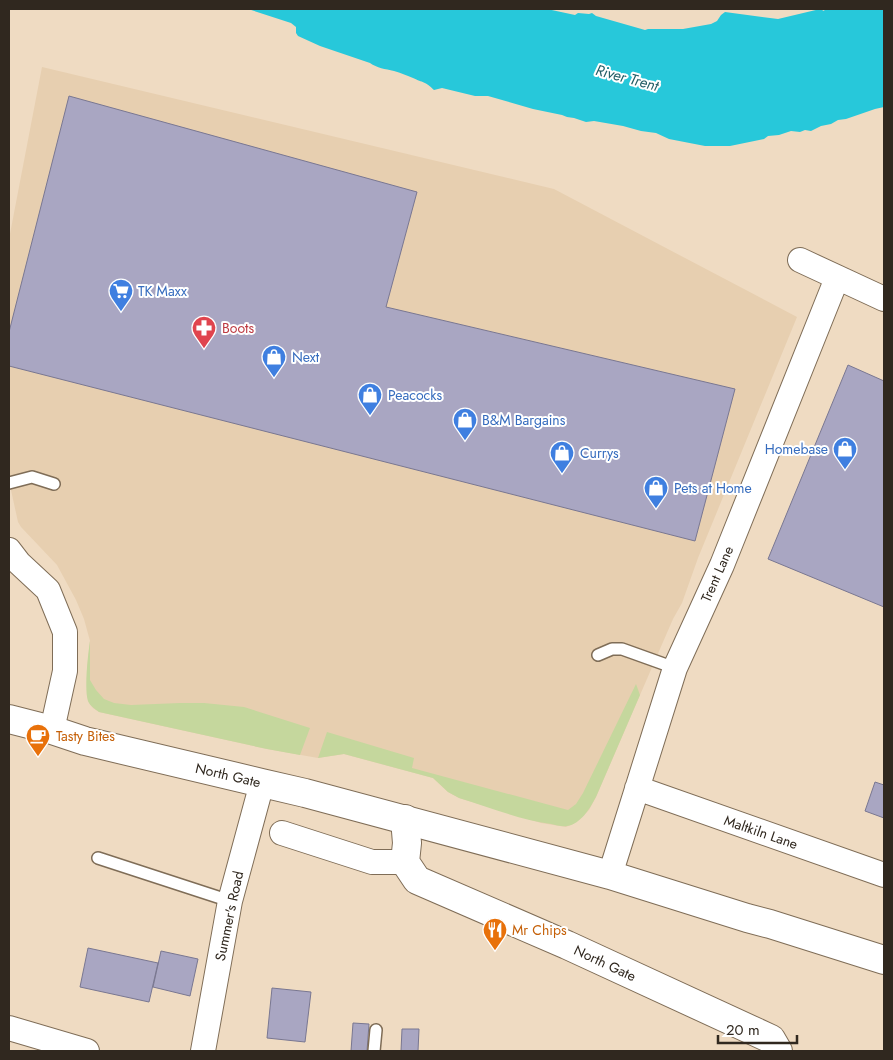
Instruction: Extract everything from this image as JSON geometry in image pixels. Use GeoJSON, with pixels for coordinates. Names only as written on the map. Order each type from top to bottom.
{"type":"FeatureCollection","features":[{"type":"Feature","properties":{"kind":"main road","name":"North Gate"},"geometry":{"type":"LineString","coordinates":[[9,719],[85,741],[305,792],[610,875],[884,960]]}},
{"type":"Feature","properties":{"kind":"main road"},"geometry":{"type":"LineString","coordinates":[[405,819],[407,843],[405,862]]}},
{"type":"Feature","properties":{"kind":"main road","name":"North Gate"},"geometry":{"type":"LineString","coordinates":[[405,862],[417,880],[567,945],[771,1039],[778,1051]]}},
{"type":"Feature","properties":{"kind":"street"},"geometry":{"type":"LineString","coordinates":[[800,260],[884,299]]}},
{"type":"Feature","properties":{"kind":"street","name":"Trent Lane"},"geometry":{"type":"LineString","coordinates":[[610,875],[675,668],[722,565],[837,278]]}},
{"type":"Feature","properties":{"kind":"street"},"geometry":{"type":"LineString","coordinates":[[9,550],[18,563],[48,590],[65,632],[65,671],[52,730]]}},
{"type":"Feature","properties":{"kind":"street","name":"Summer's Road"},"geometry":{"type":"LineString","coordinates":[[203,1051],[230,901],[262,783]]}},
{"type":"Feature","properties":{"kind":"street","name":"Maltkiln Lane"},"geometry":{"type":"LineString","coordinates":[[637,788],[884,875]]}},
{"type":"Feature","properties":{"kind":"street"},"geometry":{"type":"LineString","coordinates":[[282,834],[372,862],[405,862]]}},
{"type":"Feature","properties":{"kind":"street"},"geometry":{"type":"LineString","coordinates":[[9,1028],[87,1051]]}},
{"type":"Feature","properties":{"kind":"lane"},"geometry":{"type":"LineString","coordinates":[[9,483],[32,477],[54,484]]}},
{"type":"Feature","properties":{"kind":"lane"},"geometry":{"type":"LineString","coordinates":[[598,655],[612,649],[622,649],[675,668]]}},
{"type":"Feature","properties":{"kind":"lane"},"geometry":{"type":"LineString","coordinates":[[98,858],[230,901]]}},
{"type":"Feature","properties":{"kind":"lane"},"geometry":{"type":"LineString","coordinates":[[374,1051],[376,1030]]}},
{"type":"Feature","properties":{"kind":"shaded area"},"geometry":{"type":"Polygon","coordinates":[[[42,67],[554,189],[797,317],[698,558],[682,603],[673,619],[596,797],[589,810],[573,824],[566,827],[541,823],[459,798],[448,792],[433,778],[344,754],[318,758],[267,749],[99,712],[88,701],[87,669],[90,641],[84,619],[57,565],[18,522],[9,481],[9,239],[42,67]]]}},
{"type":"Feature","properties":{"kind":"green space"},"geometry":{"type":"Polygon","coordinates":[[[90,641],[90,680],[104,699],[114,703],[131,705],[204,703],[244,707],[310,728],[300,755],[99,712],[90,704],[87,696],[90,641]]]}},
{"type":"Feature","properties":{"kind":"green space"},"geometry":{"type":"Polygon","coordinates":[[[636,684],[640,695],[596,797],[581,819],[572,825],[559,826],[505,813],[459,798],[448,792],[433,778],[344,754],[318,758],[327,732],[414,758],[412,768],[568,810],[576,804],[583,793],[636,684]]]}},
{"type":"Feature","properties":{"kind":"water","name":"River Trent"},"geometry":{"type":"Polygon","coordinates":[[[248,9],[547,9],[575,15],[578,13],[592,13],[596,16],[645,30],[683,29],[711,24],[717,21],[725,12],[778,19],[820,9],[824,11],[825,9],[884,9],[884,107],[838,120],[811,131],[791,131],[730,146],[705,146],[669,139],[656,133],[623,126],[594,121],[586,122],[488,96],[475,96],[442,88],[434,90],[426,84],[406,75],[320,46],[298,36],[296,27],[291,23],[248,9]]]}},
{"type":"Feature","properties":{"kind":"building"},"geometry":{"type":"Polygon","coordinates":[[[69,96],[417,192],[386,307],[735,389],[695,541],[9,366],[9,332],[69,96]]]}},
{"type":"Feature","properties":{"kind":"building","name":"Homebase"},"geometry":{"type":"Polygon","coordinates":[[[848,365],[884,381],[884,607],[768,559],[848,365]]]}},
{"type":"Feature","properties":{"kind":"building"},"geometry":{"type":"Polygon","coordinates":[[[875,782],[884,785],[884,818],[865,811],[875,782]]]}},
{"type":"Feature","properties":{"kind":"building"},"geometry":{"type":"Polygon","coordinates":[[[88,948],[158,963],[149,1002],[80,987],[88,948]]]}},
{"type":"Feature","properties":{"kind":"building"},"geometry":{"type":"Polygon","coordinates":[[[161,951],[198,959],[190,996],[153,987],[161,951]]]}},
{"type":"Feature","properties":{"kind":"building"},"geometry":{"type":"Polygon","coordinates":[[[272,988],[311,992],[305,1042],[267,1038],[272,988]]]}},
{"type":"Feature","properties":{"kind":"building"},"geometry":{"type":"Polygon","coordinates":[[[353,1023],[369,1024],[367,1051],[351,1051],[353,1023]]]}},
{"type":"Feature","properties":{"kind":"building"},"geometry":{"type":"Polygon","coordinates":[[[402,1029],[419,1029],[418,1051],[401,1051],[402,1029]]]}},
{"type":"Feature","properties":{"kind":"place","name":"TK Maxx"},"geometry":{"type":"Point","coordinates":[121,312]}},
{"type":"Feature","properties":{"kind":"place","name":"Boots"},"geometry":{"type":"Point","coordinates":[204,349]}},
{"type":"Feature","properties":{"kind":"place","name":"Next"},"geometry":{"type":"Point","coordinates":[274,378]}},
{"type":"Feature","properties":{"kind":"place","name":"Peacocks"},"geometry":{"type":"Point","coordinates":[370,416]}},
{"type":"Feature","properties":{"kind":"place","name":"B&M Bargains"},"geometry":{"type":"Point","coordinates":[465,441]}},
{"type":"Feature","properties":{"kind":"place","name":"Homebase"},"geometry":{"type":"Point","coordinates":[845,470]}},
{"type":"Feature","properties":{"kind":"place","name":"Currys"},"geometry":{"type":"Point","coordinates":[562,474]}},
{"type":"Feature","properties":{"kind":"place","name":"Pets at Home"},"geometry":{"type":"Point","coordinates":[656,509]}},
{"type":"Feature","properties":{"kind":"place","name":"Tasty Bites"},"geometry":{"type":"Point","coordinates":[38,757]}},
{"type":"Feature","properties":{"kind":"place","name":"Mr Chips"},"geometry":{"type":"Point","coordinates":[495,951]}}]}
